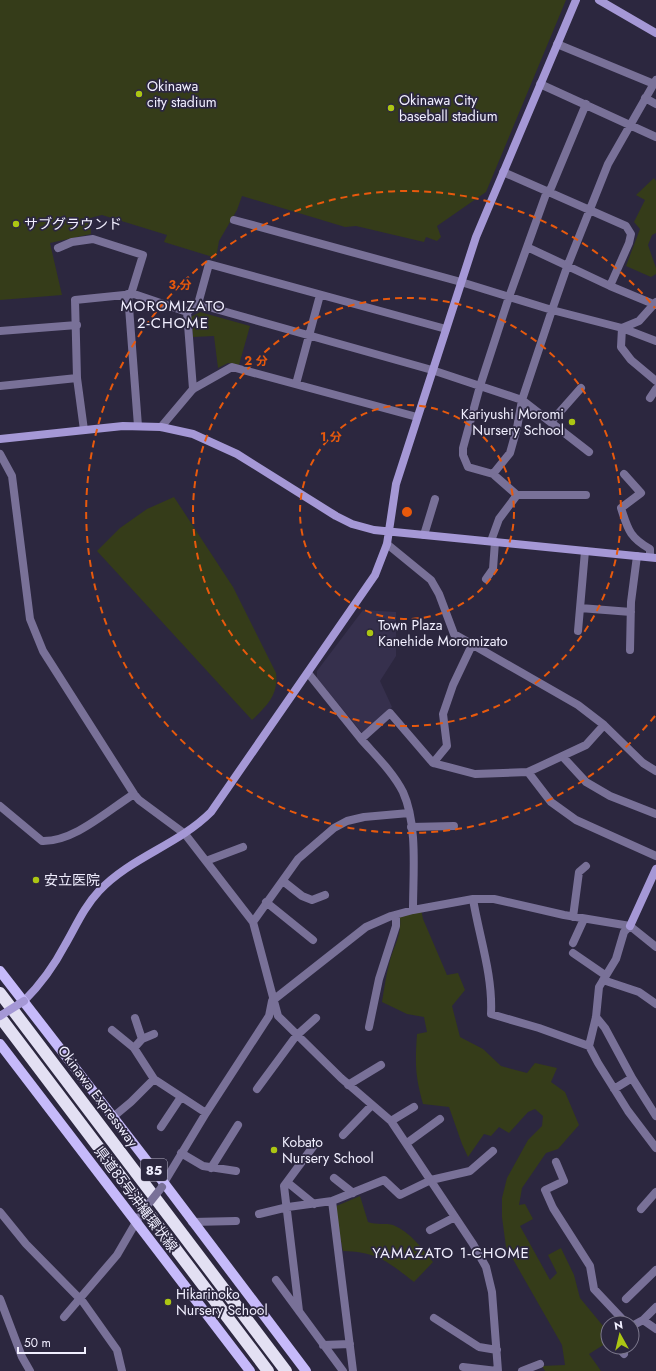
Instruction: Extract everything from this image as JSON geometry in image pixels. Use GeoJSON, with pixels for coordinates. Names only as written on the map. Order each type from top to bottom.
{"type":"FeatureCollection","features":[{"type":"Feature","properties":{"kind":"highway","name":"Okinawa Expressway"},"geometry":{"type":"LineString","coordinates":[[0,993],[64,1075],[286,1371]]}},
{"type":"Feature","properties":{"kind":"highway"},"geometry":{"type":"LineString","coordinates":[[0,1016],[268,1371]]}},
{"type":"Feature","properties":{"kind":"main road","name":"85"},"geometry":{"type":"LineString","coordinates":[[0,971],[306,1371]]}},
{"type":"Feature","properties":{"kind":"main road","name":"県道85号沖縄環状線"},"geometry":{"type":"LineString","coordinates":[[0,1044],[250,1371]]}},
{"type":"Feature","properties":{"kind":"street"},"geometry":{"type":"LineString","coordinates":[[0,1016],[24,1001],[33,992],[56,960],[83,911],[99,891],[132,864],[185,834],[211,812],[370,582],[387,544],[396,484],[476,237],[576,0]]}},
{"type":"Feature","properties":{"kind":"street"},"geometry":{"type":"LineString","coordinates":[[599,0],[656,33]]}},
{"type":"Feature","properties":{"kind":"street"},"geometry":{"type":"LineString","coordinates":[[493,474],[510,453],[517,428],[522,400],[552,310],[567,267],[591,210],[608,164],[655,82],[558,44]]}},
{"type":"Feature","properties":{"kind":"street"},"geometry":{"type":"LineString","coordinates":[[540,84],[656,136]]}},
{"type":"Feature","properties":{"kind":"street"},"geometry":{"type":"LineString","coordinates":[[645,98],[656,104]]}},
{"type":"Feature","properties":{"kind":"street"},"geometry":{"type":"LineString","coordinates":[[586,104],[548,192],[509,297],[480,386],[463,448],[463,455],[468,467],[493,474],[517,495],[586,495]]}},
{"type":"Feature","properties":{"kind":"street"},"geometry":{"type":"LineString","coordinates":[[503,172],[626,226],[631,234],[629,243],[610,286]]}},
{"type":"Feature","properties":{"kind":"street"},"geometry":{"type":"LineString","coordinates":[[234,220],[461,282],[552,310],[622,328],[656,340]]}},
{"type":"Feature","properties":{"kind":"street"},"geometry":{"type":"LineString","coordinates":[[58,248],[72,242],[93,239],[143,255],[130,294],[138,426]]}},
{"type":"Feature","properties":{"kind":"street"},"geometry":{"type":"LineString","coordinates":[[528,247],[567,267],[655,304],[639,321],[622,328]]}},
{"type":"Feature","properties":{"kind":"street"},"geometry":{"type":"LineString","coordinates":[[187,312],[198,304],[209,264],[446,329]]}},
{"type":"Feature","properties":{"kind":"street"},"geometry":{"type":"LineString","coordinates":[[84,430],[77,378],[75,341],[77,325],[75,300],[130,294],[187,312]]}},
{"type":"Feature","properties":{"kind":"street"},"geometry":{"type":"LineString","coordinates":[[296,384],[320,295]]}},
{"type":"Feature","properties":{"kind":"street"},"geometry":{"type":"LineString","coordinates":[[198,304],[432,370],[522,400],[589,452]]}},
{"type":"Feature","properties":{"kind":"street"},"geometry":{"type":"LineString","coordinates":[[187,312],[193,389]]}},
{"type":"Feature","properties":{"kind":"street"},"geometry":{"type":"LineString","coordinates":[[0,331],[77,325]]}},
{"type":"Feature","properties":{"kind":"street"},"geometry":{"type":"LineString","coordinates":[[622,328],[621,347],[631,360],[656,382]]}},
{"type":"Feature","properties":{"kind":"street"},"geometry":{"type":"LineString","coordinates":[[161,427],[193,389],[232,367],[417,416]]}},
{"type":"Feature","properties":{"kind":"street"},"geometry":{"type":"LineString","coordinates":[[0,386],[77,378]]}},
{"type":"Feature","properties":{"kind":"street"},"geometry":{"type":"LineString","coordinates":[[551,422],[581,388]]}},
{"type":"Feature","properties":{"kind":"street"},"geometry":{"type":"LineString","coordinates":[[650,398],[656,389]]}},
{"type":"Feature","properties":{"kind":"street"},"geometry":{"type":"LineString","coordinates":[[0,439],[84,430],[138,426],[161,427],[193,434],[221,445],[336,516],[363,528],[389,533],[424,535],[653,558],[650,548],[630,534],[621,508],[641,493],[624,474]]}},
{"type":"Feature","properties":{"kind":"street"},"geometry":{"type":"LineString","coordinates":[[0,454],[12,476],[30,619],[43,651],[134,794],[139,800],[185,834],[253,922],[262,952],[272,1001],[278,1016],[296,1036],[348,1085],[391,1121],[455,1216],[486,1267],[492,1292],[498,1371],[463,1367]]}},
{"type":"Feature","properties":{"kind":"street"},"geometry":{"type":"LineString","coordinates":[[486,579],[493,569],[493,542],[499,519],[517,495]]}},
{"type":"Feature","properties":{"kind":"street"},"geometry":{"type":"LineString","coordinates":[[424,535],[435,498]]}},
{"type":"Feature","properties":{"kind":"street"},"geometry":{"type":"LineString","coordinates":[[387,544],[431,580],[439,594],[454,634],[578,705],[604,725],[643,763],[656,771]]}},
{"type":"Feature","properties":{"kind":"street"},"geometry":{"type":"LineString","coordinates":[[578,631],[585,551]]}},
{"type":"Feature","properties":{"kind":"street"},"geometry":{"type":"LineString","coordinates":[[630,650],[631,612],[637,556]]}},
{"type":"Feature","properties":{"kind":"street"},"geometry":{"type":"LineString","coordinates":[[580,608],[631,612]]}},
{"type":"Feature","properties":{"kind":"street"},"geometry":{"type":"LineString","coordinates":[[433,763],[447,746],[443,714],[453,685],[472,644]]}},
{"type":"Feature","properties":{"kind":"street"},"geometry":{"type":"LineString","coordinates":[[308,673],[393,777],[403,792],[411,827],[413,910]]}},
{"type":"Feature","properties":{"kind":"street"},"geometry":{"type":"LineString","coordinates":[[361,739],[390,713],[433,763],[475,774],[528,772],[586,745],[604,725]]}},
{"type":"Feature","properties":{"kind":"street"},"geometry":{"type":"LineString","coordinates":[[563,757],[586,782],[610,796],[656,814]]}},
{"type":"Feature","properties":{"kind":"street"},"geometry":{"type":"LineString","coordinates":[[528,772],[551,802],[576,820],[656,856]]}},
{"type":"Feature","properties":{"kind":"street"},"geometry":{"type":"LineString","coordinates":[[0,806],[42,841],[50,842],[68,837],[134,794]]}},
{"type":"Feature","properties":{"kind":"street"},"geometry":{"type":"LineString","coordinates":[[253,922],[298,859],[334,828],[347,821],[364,817],[409,813]]}},
{"type":"Feature","properties":{"kind":"street"},"geometry":{"type":"LineString","coordinates":[[411,827],[454,826]]}},
{"type":"Feature","properties":{"kind":"street"},"geometry":{"type":"LineString","coordinates":[[206,861],[242,847]]}},
{"type":"Feature","properties":{"kind":"street"},"geometry":{"type":"LineString","coordinates":[[572,917],[579,872],[586,866]]}},
{"type":"Feature","properties":{"kind":"street"},"geometry":{"type":"LineString","coordinates":[[589,1046],[596,1017],[596,1001],[604,977],[616,959],[624,932],[630,926],[653,882],[656,868]]}},
{"type":"Feature","properties":{"kind":"street"},"geometry":{"type":"LineString","coordinates":[[283,881],[302,896],[312,900],[325,895]]}},
{"type":"Feature","properties":{"kind":"street"},"geometry":{"type":"LineString","coordinates":[[473,899],[491,996],[491,1014],[539,1028],[589,1046],[614,1089],[656,1148]]}},
{"type":"Feature","properties":{"kind":"street"},"geometry":{"type":"LineString","coordinates":[[64,1317],[81,1299],[117,1255],[142,1212],[163,1185],[206,1113],[269,1016],[272,1001],[366,927],[413,910],[473,899],[494,899],[572,917],[630,926],[656,947]]}},
{"type":"Feature","properties":{"kind":"street"},"geometry":{"type":"LineString","coordinates":[[266,902],[313,940]]}},
{"type":"Feature","properties":{"kind":"street"},"geometry":{"type":"LineString","coordinates":[[369,1027],[379,979],[396,926],[396,915]]}},
{"type":"Feature","properties":{"kind":"street"},"geometry":{"type":"LineString","coordinates":[[572,943],[584,919]]}},
{"type":"Feature","properties":{"kind":"street"},"geometry":{"type":"LineString","coordinates":[[573,953],[604,977],[639,992],[656,1004]]}},
{"type":"Feature","properties":{"kind":"street"},"geometry":{"type":"LineString","coordinates":[[596,1017],[606,1028],[632,1078],[656,1116]]}},
{"type":"Feature","properties":{"kind":"street"},"geometry":{"type":"LineString","coordinates":[[135,1018],[142,1039]]}},
{"type":"Feature","properties":{"kind":"street"},"geometry":{"type":"LineString","coordinates":[[257,1089],[296,1036],[316,1018]]}},
{"type":"Feature","properties":{"kind":"street"},"geometry":{"type":"LineString","coordinates":[[112,1030],[134,1048],[154,1079],[206,1113]]}},
{"type":"Feature","properties":{"kind":"street"},"geometry":{"type":"LineString","coordinates":[[134,1048],[142,1039],[154,1034]]}},
{"type":"Feature","properties":{"kind":"street"},"geometry":{"type":"LineString","coordinates":[[348,1085],[380,1065]]}},
{"type":"Feature","properties":{"kind":"street"},"geometry":{"type":"LineString","coordinates":[[614,1089],[632,1078]]}},
{"type":"Feature","properties":{"kind":"street"},"geometry":{"type":"LineString","coordinates":[[113,1117],[131,1102],[154,1079]]}},
{"type":"Feature","properties":{"kind":"street"},"geometry":{"type":"LineString","coordinates":[[161,1127],[181,1097]]}},
{"type":"Feature","properties":{"kind":"street"},"geometry":{"type":"LineString","coordinates":[[343,1135],[372,1105]]}},
{"type":"Feature","properties":{"kind":"street"},"geometry":{"type":"LineString","coordinates":[[391,1121],[414,1107]]}},
{"type":"Feature","properties":{"kind":"street"},"geometry":{"type":"LineString","coordinates":[[407,1143],[440,1119]]}},
{"type":"Feature","properties":{"kind":"street"},"geometry":{"type":"LineString","coordinates":[[211,1168],[238,1125]]}},
{"type":"Feature","properties":{"kind":"street"},"geometry":{"type":"LineString","coordinates":[[299,1311],[288,1207],[284,1186],[315,1144]]}},
{"type":"Feature","properties":{"kind":"street"},"geometry":{"type":"LineString","coordinates":[[259,1214],[288,1207],[332,1201],[384,1180],[400,1195],[444,1175],[470,1171],[493,1151]]}},
{"type":"Feature","properties":{"kind":"street"},"geometry":{"type":"LineString","coordinates":[[181,1154],[203,1166],[236,1171]]}},
{"type":"Feature","properties":{"kind":"street"},"geometry":{"type":"LineString","coordinates":[[556,1162],[564,1181],[545,1190],[553,1208],[590,1266],[594,1289],[618,1315]]}},
{"type":"Feature","properties":{"kind":"street"},"geometry":{"type":"LineString","coordinates":[[334,1178],[353,1193]]}},
{"type":"Feature","properties":{"kind":"street"},"geometry":{"type":"LineString","coordinates":[[287,1182],[314,1204]]}},
{"type":"Feature","properties":{"kind":"street"},"geometry":{"type":"LineString","coordinates":[[641,1209],[656,1192]]}},
{"type":"Feature","properties":{"kind":"street"},"geometry":{"type":"LineString","coordinates":[[332,1201],[353,1371]]}},
{"type":"Feature","properties":{"kind":"street"},"geometry":{"type":"LineString","coordinates":[[0,1212],[26,1244],[81,1299],[117,1350],[122,1371]]}},
{"type":"Feature","properties":{"kind":"street"},"geometry":{"type":"LineString","coordinates":[[430,1230],[455,1216]]}},
{"type":"Feature","properties":{"kind":"street"},"geometry":{"type":"LineString","coordinates":[[192,1222],[236,1221]]}},
{"type":"Feature","properties":{"kind":"street"},"geometry":{"type":"LineString","coordinates":[[626,1299],[656,1270]]}},
{"type":"Feature","properties":{"kind":"street"},"geometry":{"type":"LineString","coordinates":[[276,1280],[343,1371]]}},
{"type":"Feature","properties":{"kind":"street"},"geometry":{"type":"LineString","coordinates":[[0,1299],[22,1357],[30,1371]]}},
{"type":"Feature","properties":{"kind":"street"},"geometry":{"type":"LineString","coordinates":[[640,1322],[656,1307]]}},
{"type":"Feature","properties":{"kind":"street"},"geometry":{"type":"LineString","coordinates":[[434,1318],[479,1347],[497,1350]]}},
{"type":"Feature","properties":{"kind":"street"},"geometry":{"type":"LineString","coordinates":[[643,1320],[656,1329]]}},
{"type":"Feature","properties":{"kind":"street"},"geometry":{"type":"LineString","coordinates":[[323,1345],[350,1344]]}},
{"type":"Feature","properties":{"kind":"street"},"geometry":{"type":"LineString","coordinates":[[522,1371],[540,1364]]}},
{"type":"Feature","properties":{"kind":"shaded area"},"geometry":{"type":"Polygon","coordinates":[[[363,610],[396,612],[396,656],[380,681],[392,707],[363,734],[317,678],[317,671],[363,610]]]}},
{"type":"Feature","properties":{"kind":"green space"},"geometry":{"type":"Polygon","coordinates":[[[0,0],[566,0],[486,192],[437,226],[441,237],[437,241],[426,237],[424,242],[356,226],[345,227],[242,196],[237,210],[219,241],[216,258],[164,242],[167,235],[102,215],[90,218],[91,234],[50,243],[62,295],[0,300],[0,0]]]}},
{"type":"Feature","properties":{"kind":"green space"},"geometry":{"type":"Polygon","coordinates":[[[654,178],[656,181],[656,233],[652,235],[648,245],[656,268],[656,274],[651,277],[626,266],[640,229],[634,222],[645,200],[636,195],[654,178]]]}},
{"type":"Feature","properties":{"kind":"green space"},"geometry":{"type":"Polygon","coordinates":[[[200,312],[250,326],[239,365],[228,363],[218,368],[214,336],[193,337],[191,317],[200,312]]]}},
{"type":"Feature","properties":{"kind":"green space"},"geometry":{"type":"Polygon","coordinates":[[[174,497],[233,587],[276,673],[276,687],[271,699],[252,720],[97,551],[120,528],[147,509],[174,497]]]}},
{"type":"Feature","properties":{"kind":"green space"},"geometry":{"type":"Polygon","coordinates":[[[421,909],[423,919],[447,975],[458,973],[465,990],[452,1006],[460,1037],[483,1049],[501,1066],[527,1073],[535,1063],[557,1068],[551,1082],[565,1092],[579,1125],[558,1149],[546,1153],[522,1188],[519,1205],[525,1204],[533,1219],[520,1226],[550,1280],[557,1273],[548,1255],[561,1248],[574,1275],[580,1298],[600,1322],[600,1347],[589,1354],[601,1371],[545,1371],[542,1366],[565,1365],[562,1345],[506,1247],[502,1217],[502,1198],[507,1178],[528,1140],[542,1126],[543,1116],[535,1109],[528,1112],[509,1133],[499,1127],[491,1136],[484,1134],[468,1157],[449,1107],[423,1104],[418,1085],[416,1054],[417,1034],[427,1032],[424,1017],[407,1014],[382,1002],[389,964],[399,933],[399,913],[421,909]]]}},
{"type":"Feature","properties":{"kind":"green space"},"geometry":{"type":"Polygon","coordinates":[[[360,1196],[368,1222],[391,1224],[399,1228],[415,1241],[433,1262],[414,1282],[382,1259],[365,1253],[343,1251],[334,1207],[360,1196]]]}},
{"type":"Feature","properties":{"kind":"place","name":"Okinawa city stadium"},"geometry":{"type":"Point","coordinates":[139,94]}},
{"type":"Feature","properties":{"kind":"place","name":"Okinawa City baseball stadium"},"geometry":{"type":"Point","coordinates":[391,108]}},
{"type":"Feature","properties":{"kind":"place","name":"サブグラウンド"},"geometry":{"type":"Point","coordinates":[16,224]}},
{"type":"Feature","properties":{"kind":"place","name":"Kariyushi Moromi Nursery School"},"geometry":{"type":"Point","coordinates":[572,422]}},
{"type":"Feature","properties":{"kind":"place","name":"Town Plaza Kanehide Moromizato"},"geometry":{"type":"Point","coordinates":[370,633]}},
{"type":"Feature","properties":{"kind":"place","name":"安立医院"},"geometry":{"type":"Point","coordinates":[36,880]}},
{"type":"Feature","properties":{"kind":"place","name":"Kobato Nursery School"},"geometry":{"type":"Point","coordinates":[274,1150]}},
{"type":"Feature","properties":{"kind":"place","name":"Hikarinoko Nursery School"},"geometry":{"type":"Point","coordinates":[168,1302]}},
{"type":"Feature","properties":{"kind":"district","name":"MOROMIZATO 2-CHOME"},"geometry":{"type":"Point","coordinates":[173,314]}},
{"type":"Feature","properties":{"kind":"district","name":"YAMAZATO 1-CHOME"},"geometry":{"type":"Point","coordinates":[451,1253]}}]}
